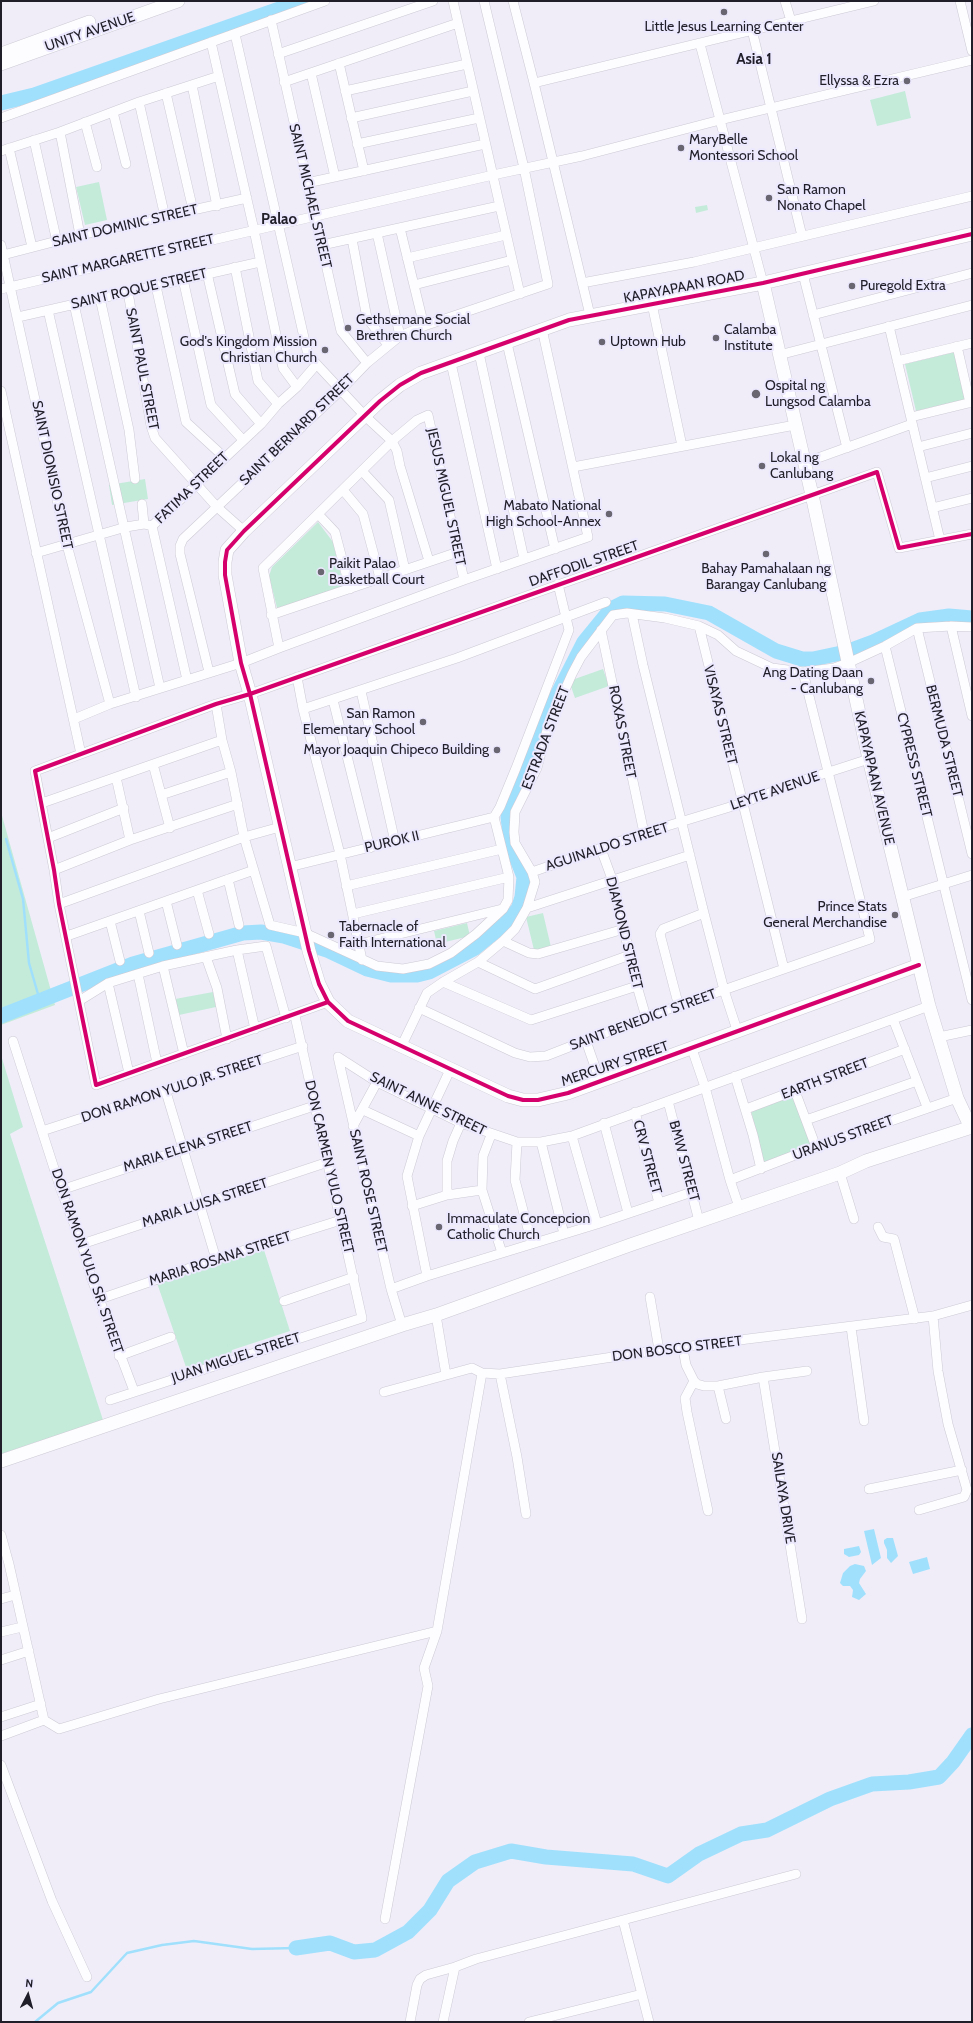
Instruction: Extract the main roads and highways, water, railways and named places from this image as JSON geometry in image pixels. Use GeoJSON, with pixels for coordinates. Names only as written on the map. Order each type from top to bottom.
{"type":"FeatureCollection","features":[{"type":"Feature","properties":{"kind":"water"},"geometry":{"type":"Polygon","coordinates":[[[874,1529],[881,1558],[872,1565],[864,1531],[874,1529]]]}},
{"type":"Feature","properties":{"kind":"water"},"geometry":{"type":"Polygon","coordinates":[[[887,1538],[893,1538],[898,1556],[891,1563],[887,1558],[887,1550],[884,1543],[884,1540],[887,1538]]]}},
{"type":"Feature","properties":{"kind":"water"},"geometry":{"type":"Polygon","coordinates":[[[859,1546],[861,1552],[859,1555],[849,1557],[844,1554],[844,1549],[859,1546]]]}},
{"type":"Feature","properties":{"kind":"water"},"geometry":{"type":"Polygon","coordinates":[[[927,1557],[930,1569],[913,1574],[909,1562],[927,1557]]]}},
{"type":"Feature","properties":{"kind":"water"},"geometry":{"type":"Polygon","coordinates":[[[855,1564],[864,1566],[866,1571],[859,1583],[866,1594],[859,1600],[852,1597],[853,1590],[850,1586],[843,1586],[840,1583],[843,1573],[850,1566],[855,1564]]]}},
{"type":"Feature","properties":{"kind":"waterway"},"geometry":{"type":"LineString","coordinates":[[1,103],[34,95],[302,1]]}},
{"type":"Feature","properties":{"kind":"waterway"},"geometry":{"type":"LineString","coordinates":[[1,1016],[133,964],[243,933],[261,932],[284,936],[327,950],[367,969],[391,975],[417,975],[429,972],[475,948],[506,923],[518,909],[522,897],[524,877],[511,844],[508,817],[512,801],[530,763],[548,713],[584,642],[611,609],[623,603],[665,604],[709,613],[776,651],[802,659],[813,659],[846,652],[873,642],[920,620],[949,616],[972,618]]}},
{"type":"Feature","properties":{"kind":"waterway"},"geometry":{"type":"LineString","coordinates":[[6,839],[23,899],[29,963],[40,1001]]}},
{"type":"Feature","properties":{"kind":"waterway"},"geometry":{"type":"LineString","coordinates":[[296,1948],[330,1943],[354,1952],[375,1950],[408,1932],[430,1910],[448,1881],[475,1862],[511,1851],[546,1857],[633,1864],[668,1876],[699,1854],[741,1834],[767,1830],[830,1799],[872,1784],[909,1782],[939,1777],[953,1762],[972,1735]]}},
{"type":"Feature","properties":{"kind":"waterway"},"geometry":{"type":"LineString","coordinates":[[35,2022],[58,2003],[91,1992],[127,1953],[162,1945],[194,1941],[252,1949],[296,1948]]}},
{"type":"Feature","properties":{"kind":"place","name":"Little Jesus Learning Center"},"geometry":{"type":"Point","coordinates":[724,12]}},
{"type":"Feature","properties":{"kind":"place","name":"Ellyssa & Ezra"},"geometry":{"type":"Point","coordinates":[907,81]}},
{"type":"Feature","properties":{"kind":"place","name":"MaryBelle Montessori School"},"geometry":{"type":"Point","coordinates":[681,148]}},
{"type":"Feature","properties":{"kind":"place","name":"San Ramon Nonato Chapel"},"geometry":{"type":"Point","coordinates":[769,198]}},
{"type":"Feature","properties":{"kind":"place","name":"Puregold Extra"},"geometry":{"type":"Point","coordinates":[852,286]}},
{"type":"Feature","properties":{"kind":"place","name":"Gethsemane Social Brethren Church"},"geometry":{"type":"Point","coordinates":[348,328]}},
{"type":"Feature","properties":{"kind":"place","name":"Calamba Institute"},"geometry":{"type":"Point","coordinates":[716,338]}},
{"type":"Feature","properties":{"kind":"place","name":"Uptown Hub"},"geometry":{"type":"Point","coordinates":[602,342]}},
{"type":"Feature","properties":{"kind":"place","name":"God's Kingdom Mission Christian Church"},"geometry":{"type":"Point","coordinates":[325,350]}},
{"type":"Feature","properties":{"kind":"place","name":"Ospital ng Lungsod Calamba"},"geometry":{"type":"Point","coordinates":[756,394]}},
{"type":"Feature","properties":{"kind":"place","name":"Lokal ng Canlubang"},"geometry":{"type":"Point","coordinates":[762,466]}},
{"type":"Feature","properties":{"kind":"place","name":"Mabato National High School-Annex"},"geometry":{"type":"Point","coordinates":[609,514]}},
{"type":"Feature","properties":{"kind":"place","name":"Bahay Pamahalaan ng Barangay Canlubang"},"geometry":{"type":"Point","coordinates":[766,554]}},
{"type":"Feature","properties":{"kind":"place","name":"Paikit Palao Basketball Court"},"geometry":{"type":"Point","coordinates":[321,572]}},
{"type":"Feature","properties":{"kind":"place","name":"Ang Dating Daan - Canlubang"},"geometry":{"type":"Point","coordinates":[871,681]}},
{"type":"Feature","properties":{"kind":"place","name":"San Ramon Elementary School"},"geometry":{"type":"Point","coordinates":[423,722]}},
{"type":"Feature","properties":{"kind":"place","name":"Mayor Joaquin Chipeco Building"},"geometry":{"type":"Point","coordinates":[497,750]}},
{"type":"Feature","properties":{"kind":"place","name":"Prince Stats General Merchandise"},"geometry":{"type":"Point","coordinates":[895,915]}},
{"type":"Feature","properties":{"kind":"place","name":"Tabernacle of Faith International"},"geometry":{"type":"Point","coordinates":[331,935]}},
{"type":"Feature","properties":{"kind":"place","name":"Immaculate Concepcion Catholic Church"},"geometry":{"type":"Point","coordinates":[439,1227]}},
{"type":"Feature","properties":{"kind":"district","name":"Asia 1"},"geometry":{"type":"Point","coordinates":[754,60]}},
{"type":"Feature","properties":{"kind":"district","name":"Palao"},"geometry":{"type":"Point","coordinates":[279,220]}}]}
